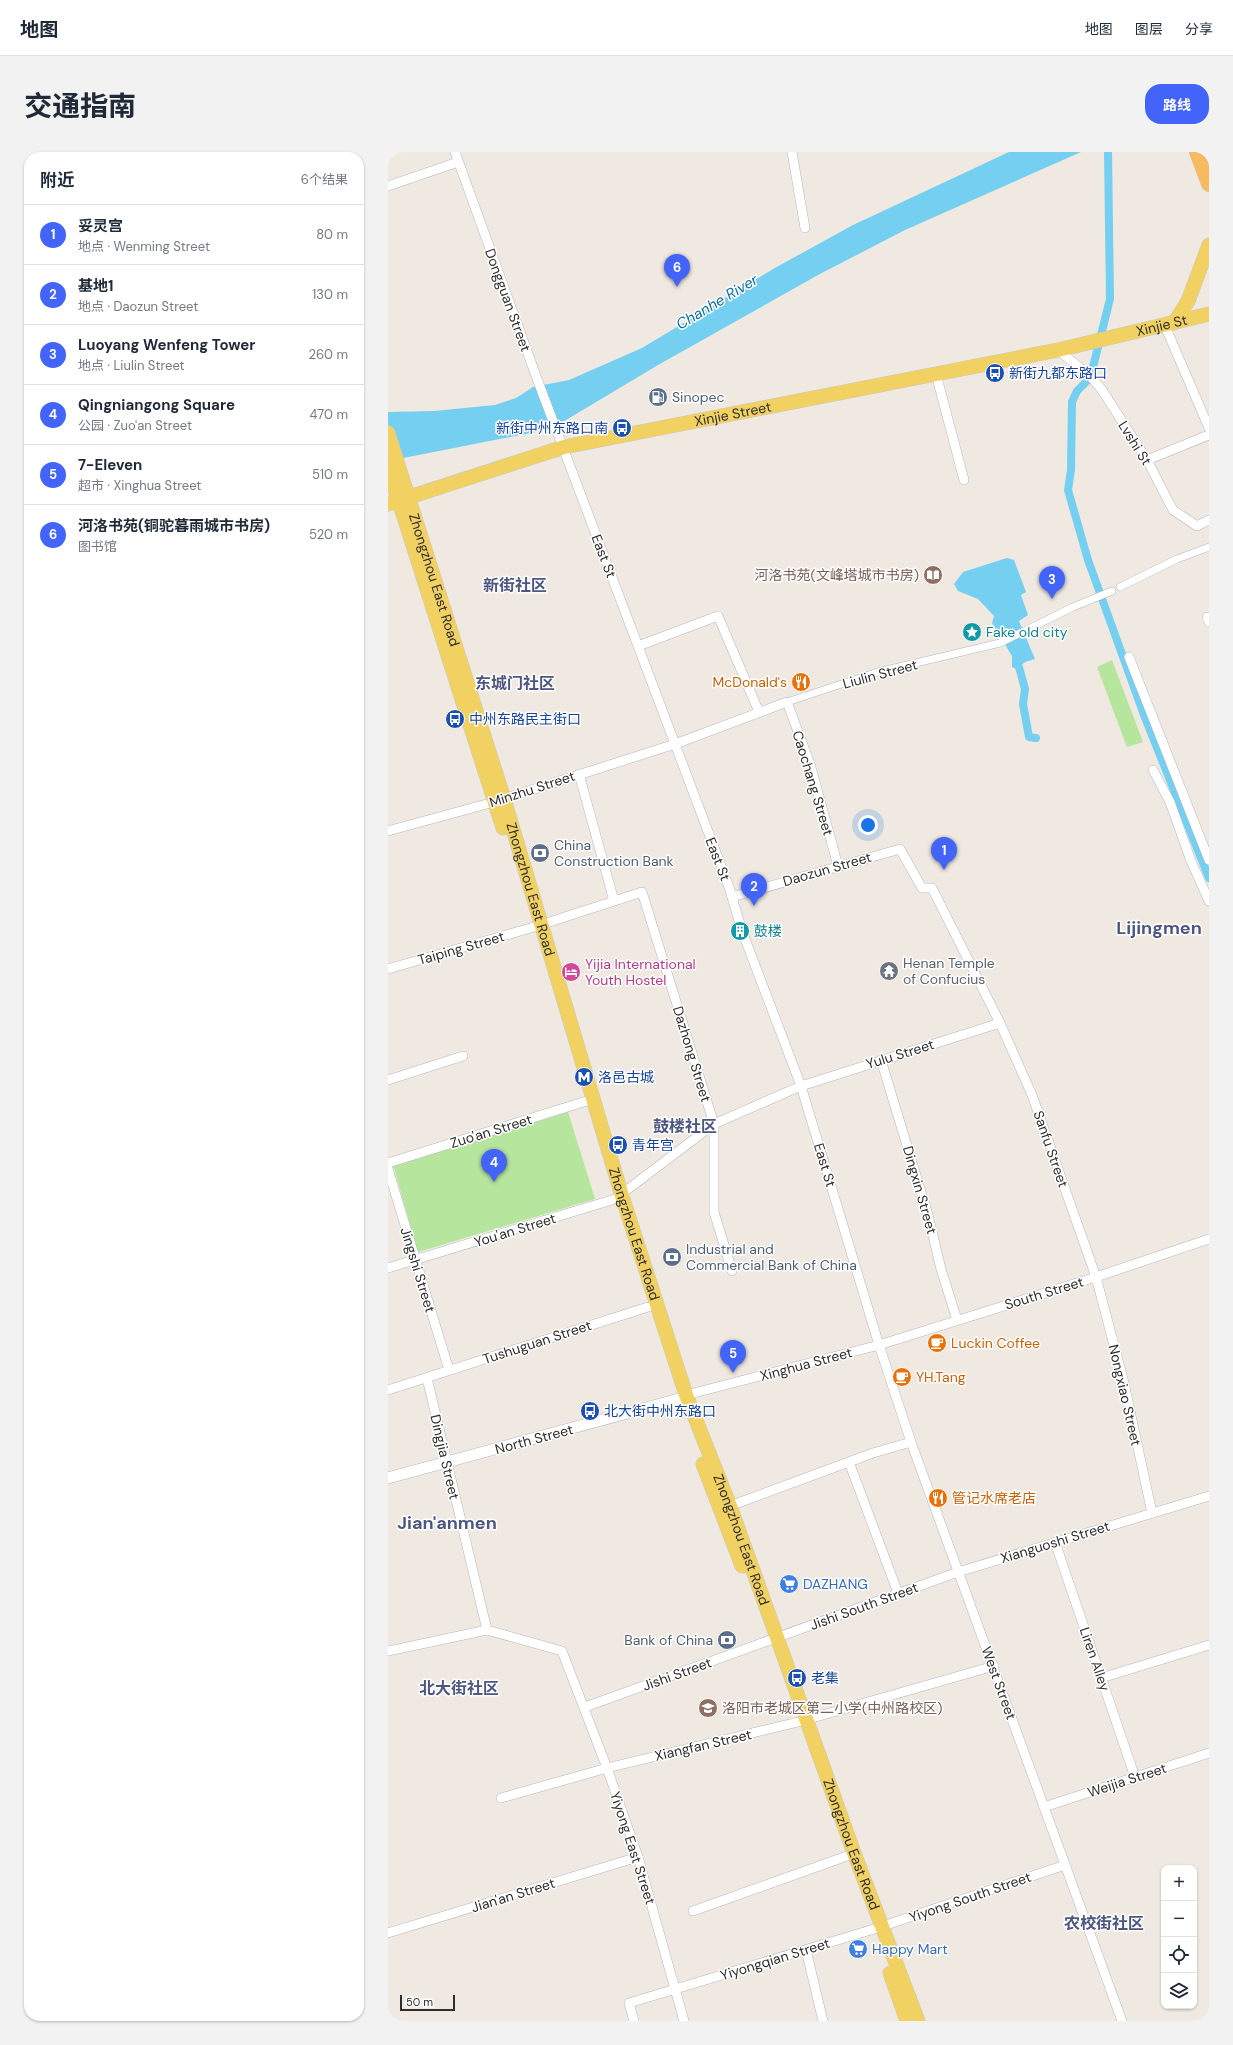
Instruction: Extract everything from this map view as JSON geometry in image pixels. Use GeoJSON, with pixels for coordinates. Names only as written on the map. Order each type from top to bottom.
{"type":"FeatureCollection","features":[{"type":"Feature","properties":{"kind":"highway"},"geometry":{"type":"LineString","coordinates":[[1197,152],[1209,184]]}},
{"type":"Feature","properties":{"kind":"main road"},"geometry":{"type":"LineString","coordinates":[[1169,327],[1188,301],[1209,245]]}},
{"type":"Feature","properties":{"kind":"main road","name":"Xinjie St"},"geometry":{"type":"LineString","coordinates":[[1082,347],[1169,327],[1209,314]]}},
{"type":"Feature","properties":{"kind":"main road"},"geometry":{"type":"LineString","coordinates":[[1169,327],[1209,324]]}},
{"type":"Feature","properties":{"kind":"main road","name":"Xinjie Street"},"geometry":{"type":"LineString","coordinates":[[399,504],[565,451],[1082,347]]}},
{"type":"Feature","properties":{"kind":"main road","name":"Zhongzhou East Road"},"geometry":{"type":"LineString","coordinates":[[388,433],[392,477],[399,504],[499,801],[619,1198],[681,1396],[730,1506],[847,1856],[918,2021]]}},
{"type":"Feature","properties":{"kind":"main road","name":"Zhongzhou East Road"},"geometry":{"type":"LineString","coordinates":[[619,1198],[648,1307],[774,1640]]}},
{"type":"Feature","properties":{"kind":"main road","name":"Zhongzhou East Road"},"geometry":{"type":"LineString","coordinates":[[802,1721],[879,1928],[907,2021]]}},
{"type":"Feature","properties":{"kind":"street","name":"Dongguan Street"},"geometry":{"type":"LineString","coordinates":[[455,152],[536,376],[565,451]]}},
{"type":"Feature","properties":{"kind":"street"},"geometry":{"type":"LineString","coordinates":[[792,152],[805,228]]}},
{"type":"Feature","properties":{"kind":"street"},"geometry":{"type":"LineString","coordinates":[[388,186],[458,162]]}},
{"type":"Feature","properties":{"kind":"street"},"geometry":{"type":"LineString","coordinates":[[1169,327],[1209,428]]}},
{"type":"Feature","properties":{"kind":"street","name":"Lvshi St"},"geometry":{"type":"LineString","coordinates":[[1060,352],[1092,378],[1102,390],[1147,460],[1173,510],[1197,526],[1209,520]]}},
{"type":"Feature","properties":{"kind":"street"},"geometry":{"type":"LineString","coordinates":[[937,377],[964,480]]}},
{"type":"Feature","properties":{"kind":"street"},"geometry":{"type":"LineString","coordinates":[[1147,460],[1209,435]]}},
{"type":"Feature","properties":{"kind":"street","name":"East St"},"geometry":{"type":"LineString","coordinates":[[565,451],[732,897],[742,931],[801,1086],[879,1344]]}},
{"type":"Feature","properties":{"kind":"street"},"geometry":{"type":"LineString","coordinates":[[1120,586],[1177,559],[1209,547]]}},
{"type":"Feature","properties":{"kind":"street","name":"Liulin Street"},"geometry":{"type":"LineString","coordinates":[[675,744],[787,702],[878,672],[1000,643],[1083,602],[1112,591]]}},
{"type":"Feature","properties":{"kind":"street"},"geometry":{"type":"LineString","coordinates":[[638,646],[718,616],[759,712]]}},
{"type":"Feature","properties":{"kind":"street"},"geometry":{"type":"LineString","coordinates":[[1129,657],[1209,860]]}},
{"type":"Feature","properties":{"kind":"street","name":"Caochang Street"},"geometry":{"type":"LineString","coordinates":[[787,702],[810,764],[838,866]]}},
{"type":"Feature","properties":{"kind":"street","name":"Minzhu Street"},"geometry":{"type":"LineString","coordinates":[[388,831],[499,801],[675,744]]}},
{"type":"Feature","properties":{"kind":"street"},"geometry":{"type":"LineString","coordinates":[[1153,770],[1170,802],[1191,861],[1209,901]]}},
{"type":"Feature","properties":{"kind":"street"},"geometry":{"type":"LineString","coordinates":[[579,774],[614,901]]}},
{"type":"Feature","properties":{"kind":"street","name":"Daozun Street"},"geometry":{"type":"LineString","coordinates":[[732,897],[900,849]]}},
{"type":"Feature","properties":{"kind":"street","name":"Sanfu Street"},"geometry":{"type":"LineString","coordinates":[[900,849],[922,888],[932,888],[1000,1023],[1032,1095],[1096,1277]]}},
{"type":"Feature","properties":{"kind":"street","name":"Taiping Street"},"geometry":{"type":"LineString","coordinates":[[388,969],[538,926],[642,892]]}},
{"type":"Feature","properties":{"kind":"street","name":"Dazhong Street"},"geometry":{"type":"LineString","coordinates":[[642,892],[713,1120],[714,1212],[732,1271]]}},
{"type":"Feature","properties":{"kind":"street","name":"Yulu Street"},"geometry":{"type":"LineString","coordinates":[[619,1198],[713,1120],[801,1086],[1000,1023]]}},
{"type":"Feature","properties":{"kind":"street"},"geometry":{"type":"LineString","coordinates":[[388,1080],[463,1056]]}},
{"type":"Feature","properties":{"kind":"street","name":"Dingxin Street"},"geometry":{"type":"LineString","coordinates":[[881,1060],[928,1216],[941,1269],[957,1320]]}},
{"type":"Feature","properties":{"kind":"street","name":"Zuo'an Street"},"geometry":{"type":"LineString","coordinates":[[388,1162],[590,1100]]}},
{"type":"Feature","properties":{"kind":"street","name":"Jingshi Street"},"geometry":{"type":"LineString","coordinates":[[388,1169],[448,1370]]}},
{"type":"Feature","properties":{"kind":"street","name":"You'an Street"},"geometry":{"type":"LineString","coordinates":[[388,1268],[619,1198]]}},
{"type":"Feature","properties":{"kind":"street","name":"South Street"},"geometry":{"type":"LineString","coordinates":[[879,1344],[1096,1277],[1209,1238]]}},
{"type":"Feature","properties":{"kind":"street","name":"Nongxiao Street"},"geometry":{"type":"LineString","coordinates":[[1096,1277],[1124,1383],[1152,1513]]}},
{"type":"Feature","properties":{"kind":"street","name":"Tushuguan Street"},"geometry":{"type":"LineString","coordinates":[[388,1390],[648,1307]]}},
{"type":"Feature","properties":{"kind":"street","name":"Xinghua Street"},"geometry":{"type":"LineString","coordinates":[[681,1396],[879,1344]]}},
{"type":"Feature","properties":{"kind":"street","name":"West Street"},"geometry":{"type":"LineString","coordinates":[[879,1344],[911,1442],[994,1666],[1122,2021]]}},
{"type":"Feature","properties":{"kind":"street","name":"Dingjia Street"},"geometry":{"type":"LineString","coordinates":[[427,1378],[487,1630]]}},
{"type":"Feature","properties":{"kind":"street","name":"North Street"},"geometry":{"type":"LineString","coordinates":[[388,1478],[446,1460],[681,1396]]}},
{"type":"Feature","properties":{"kind":"street"},"geometry":{"type":"LineString","coordinates":[[730,1506],[849,1462],[911,1442]]}},
{"type":"Feature","properties":{"kind":"street","name":"North Street"},"geometry":{"type":"LineString","coordinates":[[388,1471],[446,1460]]}},
{"type":"Feature","properties":{"kind":"street"},"geometry":{"type":"LineString","coordinates":[[849,1462],[898,1593]]}},
{"type":"Feature","properties":{"kind":"street","name":"Xianguoshi Street"},"geometry":{"type":"LineString","coordinates":[[958,1572],[1209,1496]]}},
{"type":"Feature","properties":{"kind":"street","name":"Liren Alley"},"geometry":{"type":"LineString","coordinates":[[1055,1542],[1135,1777]]}},
{"type":"Feature","properties":{"kind":"street","name":"Jishi South Street"},"geometry":{"type":"LineString","coordinates":[[774,1640],[958,1572]]}},
{"type":"Feature","properties":{"kind":"street"},"geometry":{"type":"LineString","coordinates":[[388,1651],[487,1630]]}},
{"type":"Feature","properties":{"kind":"street","name":"Yiyong East Street"},"geometry":{"type":"LineString","coordinates":[[487,1630],[562,1652],[585,1708],[638,1857],[684,2021]]}},
{"type":"Feature","properties":{"kind":"street","name":"Jishi Street"},"geometry":{"type":"LineString","coordinates":[[585,1708],[774,1640]]}},
{"type":"Feature","properties":{"kind":"street"},"geometry":{"type":"LineString","coordinates":[[1101,1678],[1209,1645]]}},
{"type":"Feature","properties":{"kind":"street","name":"Xiangfan Street"},"geometry":{"type":"LineString","coordinates":[[501,1798],[607,1768],[802,1721],[994,1666]]}},
{"type":"Feature","properties":{"kind":"street","name":"Weijia Street"},"geometry":{"type":"LineString","coordinates":[[1044,1807],[1209,1753]]}},
{"type":"Feature","properties":{"kind":"street"},"geometry":{"type":"LineString","coordinates":[[693,1911],[847,1856]]}},
{"type":"Feature","properties":{"kind":"street","name":"Jian'an Street"},"geometry":{"type":"LineString","coordinates":[[388,1933],[638,1857]]}},
{"type":"Feature","properties":{"kind":"street","name":"Yiyong South Street"},"geometry":{"type":"LineString","coordinates":[[879,1928],[1065,1865]]}},
{"type":"Feature","properties":{"kind":"street","name":"Yiyongqian Street"},"geometry":{"type":"LineString","coordinates":[[634,2021],[629,2003],[879,1928]]}},
{"type":"Feature","properties":{"kind":"street"},"geometry":{"type":"LineString","coordinates":[[806,1950],[823,2021]]}},
{"type":"Feature","properties":{"kind":"green space"},"geometry":{"type":"Polygon","coordinates":[[[1112,660],[1143,742],[1127,747],[1097,667],[1112,660]]]}},
{"type":"Feature","properties":{"kind":"green space"},"geometry":{"type":"Polygon","coordinates":[[[568,1112],[595,1199],[418,1252],[393,1165],[568,1112]]]}},
{"type":"Feature","properties":{"kind":"water"},"geometry":{"type":"Polygon","coordinates":[[[1009,152],[1081,152],[905,230],[818,275],[658,365],[551,429],[388,461],[388,412],[434,411],[495,405],[516,398],[533,387],[569,380],[642,348],[773,269],[853,225],[1009,152]]]}},
{"type":"Feature","properties":{"kind":"water"},"geometry":{"type":"Polygon","coordinates":[[[1007,558],[1014,560],[1026,592],[1021,595],[1028,615],[1019,621],[1035,659],[1025,662],[1017,669],[1012,667],[1012,656],[992,623],[994,616],[978,599],[958,591],[954,584],[963,572],[1007,558]]]}},
{"type":"Feature","properties":{"kind":"waterway"},"geometry":{"type":"LineString","coordinates":[[1108,152],[1110,299],[1093,367],[1087,381],[1077,391],[1072,402],[1071,470],[1068,490],[1088,560],[1144,715],[1209,878]]}},
{"type":"Feature","properties":{"kind":"waterway"},"geometry":{"type":"LineString","coordinates":[[1019,667],[1025,689],[1023,704],[1029,737],[1036,738]]}},
{"type":"Feature","properties":{"kind":"place","name":"河洛书苑(铜驼暮雨城市书房)"},"geometry":{"type":"Point","coordinates":[677,287]}},
{"type":"Feature","properties":{"kind":"place","name":"新街九都东路口"},"geometry":{"type":"Point","coordinates":[995,373]}},
{"type":"Feature","properties":{"kind":"place","name":"Sinopec"},"geometry":{"type":"Point","coordinates":[658,397]}},
{"type":"Feature","properties":{"kind":"place","name":"新街中州东路口南"},"geometry":{"type":"Point","coordinates":[622,428]}},
{"type":"Feature","properties":{"kind":"place","name":"河洛书苑(文峰塔城市书房)"},"geometry":{"type":"Point","coordinates":[933,575]}},
{"type":"Feature","properties":{"kind":"place","name":"Luoyang Wenfeng Tower"},"geometry":{"type":"Point","coordinates":[1052,599]}},
{"type":"Feature","properties":{"kind":"place","name":"Fake old city"},"geometry":{"type":"Point","coordinates":[972,632]}},
{"type":"Feature","properties":{"kind":"place","name":"McDonald's"},"geometry":{"type":"Point","coordinates":[801,682]}},
{"type":"Feature","properties":{"kind":"place","name":"中州东路民主街口"},"geometry":{"type":"Point","coordinates":[455,719]}},
{"type":"Feature","properties":{"kind":"place","name":"China Construction Bank"},"geometry":{"type":"Point","coordinates":[540,853]}},
{"type":"Feature","properties":{"kind":"place","name":"妥灵宫"},"geometry":{"type":"Point","coordinates":[944,870]}},
{"type":"Feature","properties":{"kind":"place","name":"基地1"},"geometry":{"type":"Point","coordinates":[754,906]}},
{"type":"Feature","properties":{"kind":"place","name":"鼓楼"},"geometry":{"type":"Point","coordinates":[740,931]}},
{"type":"Feature","properties":{"kind":"place","name":"Henan Temple of Confucius"},"geometry":{"type":"Point","coordinates":[889,971]}},
{"type":"Feature","properties":{"kind":"place","name":"Yijia International Youth Hostel"},"geometry":{"type":"Point","coordinates":[571,972]}},
{"type":"Feature","properties":{"kind":"place","name":"洛邑古城"},"geometry":{"type":"Point","coordinates":[584,1077]}},
{"type":"Feature","properties":{"kind":"place","name":"青年宫"},"geometry":{"type":"Point","coordinates":[618,1145]}},
{"type":"Feature","properties":{"kind":"place","name":"Qingniangong Square"},"geometry":{"type":"Point","coordinates":[494,1182]}},
{"type":"Feature","properties":{"kind":"place","name":"Industrial and Commercial Bank of China"},"geometry":{"type":"Point","coordinates":[672,1257]}},
{"type":"Feature","properties":{"kind":"place","name":"Luckin Coffee"},"geometry":{"type":"Point","coordinates":[937,1343]}},
{"type":"Feature","properties":{"kind":"place","name":"7-Eleven"},"geometry":{"type":"Point","coordinates":[733,1373]}},
{"type":"Feature","properties":{"kind":"place","name":"YH.Tang"},"geometry":{"type":"Point","coordinates":[902,1377]}},
{"type":"Feature","properties":{"kind":"place","name":"北大街中州东路口"},"geometry":{"type":"Point","coordinates":[590,1411]}},
{"type":"Feature","properties":{"kind":"place","name":"管记水席老店"},"geometry":{"type":"Point","coordinates":[938,1498]}},
{"type":"Feature","properties":{"kind":"place","name":"DAZHANG"},"geometry":{"type":"Point","coordinates":[789,1584]}},
{"type":"Feature","properties":{"kind":"place","name":"Bank of China"},"geometry":{"type":"Point","coordinates":[727,1640]}},
{"type":"Feature","properties":{"kind":"place","name":"老集"},"geometry":{"type":"Point","coordinates":[797,1678]}},
{"type":"Feature","properties":{"kind":"place","name":"洛阳市老城区第二小学(中州路校区)"},"geometry":{"type":"Point","coordinates":[708,1708]}},
{"type":"Feature","properties":{"kind":"place","name":"Happy Mart"},"geometry":{"type":"Point","coordinates":[858,1949]}},
{"type":"Feature","properties":{"kind":"district","name":"新街社区"},"geometry":{"type":"Point","coordinates":[515,585]}},
{"type":"Feature","properties":{"kind":"district","name":"东城门社区"},"geometry":{"type":"Point","coordinates":[515,683]}},
{"type":"Feature","properties":{"kind":"district","name":"Lijingmen"},"geometry":{"type":"Point","coordinates":[1159,928]}},
{"type":"Feature","properties":{"kind":"district","name":"鼓楼社区"},"geometry":{"type":"Point","coordinates":[685,1126]}},
{"type":"Feature","properties":{"kind":"district","name":"Jian'anmen"},"geometry":{"type":"Point","coordinates":[447,1523]}},
{"type":"Feature","properties":{"kind":"district","name":"北大街社区"},"geometry":{"type":"Point","coordinates":[459,1688]}},
{"type":"Feature","properties":{"kind":"district","name":"农校街社区"},"geometry":{"type":"Point","coordinates":[1104,1923]}},
{"type":"Feature","properties":{"kind":"water label","name":"Chanhe River"},"geometry":{"type":"Point","coordinates":[717,302]}}]}
